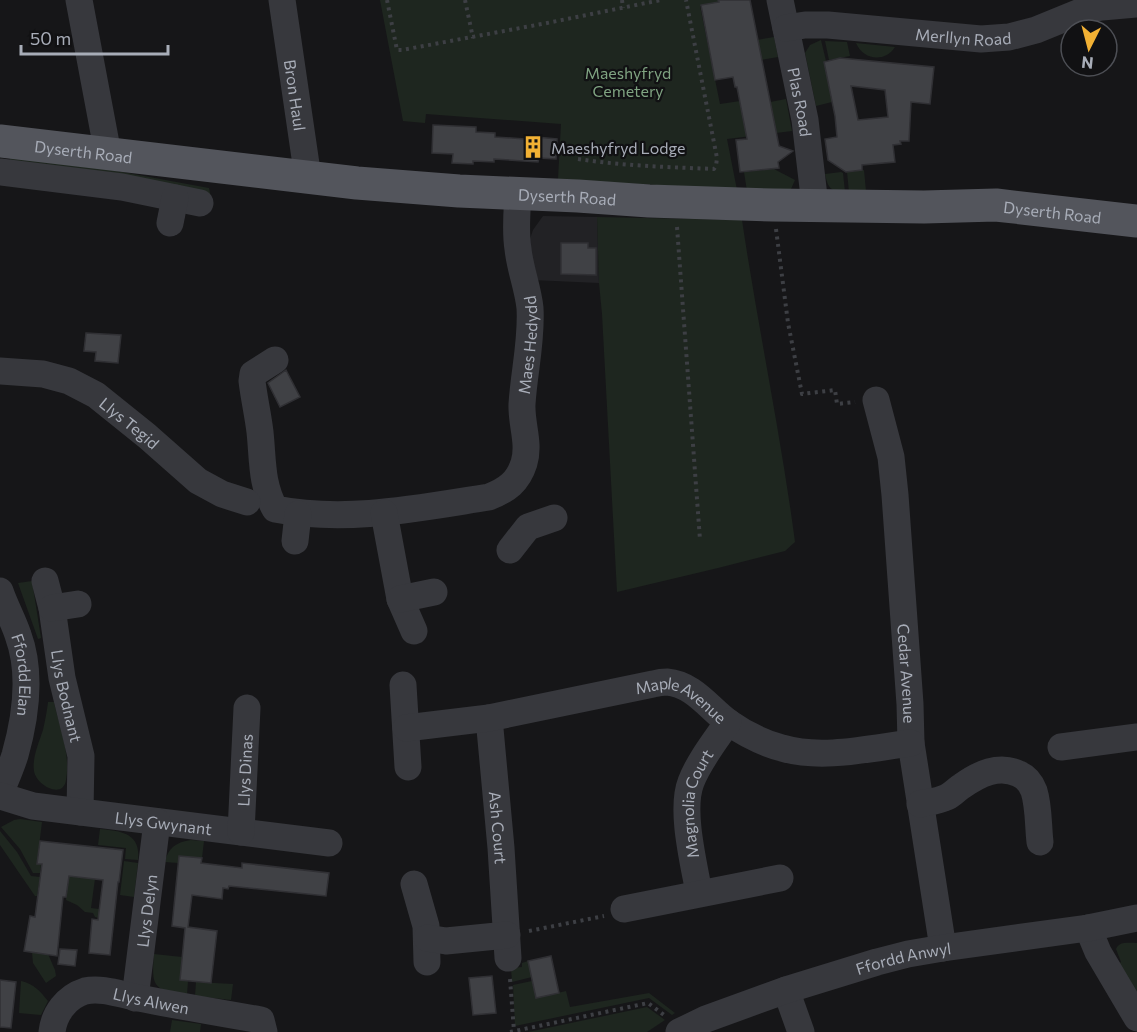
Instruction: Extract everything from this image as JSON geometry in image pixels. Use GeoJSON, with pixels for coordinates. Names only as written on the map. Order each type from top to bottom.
{"type":"FeatureCollection","features":[{"type":"Feature","properties":{"kind":"main road","name":"Dyserth Road"},"geometry":{"type":"LineString","coordinates":[[0,141],[357,183],[649,201],[924,207],[996,205],[1137,221]]}},
{"type":"Feature","properties":{"kind":"street"},"geometry":{"type":"LineString","coordinates":[[79,0],[108,154]]}},
{"type":"Feature","properties":{"kind":"street","name":"Plas Road"},"geometry":{"type":"LineString","coordinates":[[780,0],[805,120],[814,205]]}},
{"type":"Feature","properties":{"kind":"street","name":"Merllyn Road"},"geometry":{"type":"LineString","coordinates":[[786,28],[828,25],[981,39],[1010,37],[1036,30],[1085,10],[1137,4]]}},
{"type":"Feature","properties":{"kind":"street","name":"Bron Haul"},"geometry":{"type":"LineString","coordinates":[[290,8],[308,178]]}},
{"type":"Feature","properties":{"kind":"street"},"geometry":{"type":"LineString","coordinates":[[0,172],[122,187],[182,208]]}},
{"type":"Feature","properties":{"kind":"street","name":"Maes Hedydd"},"geometry":{"type":"LineString","coordinates":[[505,490],[517,478],[524,463],[527,447],[522,407],[530,305],[516,234],[518,194]]}},
{"type":"Feature","properties":{"kind":"street"},"geometry":{"type":"LineString","coordinates":[[275,360],[253,374],[252,381],[260,432],[264,483],[275,509],[298,514],[336,516],[384,513],[489,497],[505,490],[528,527]]}},
{"type":"Feature","properties":{"kind":"street","name":"Llys Tegid"},"geometry":{"type":"LineString","coordinates":[[0,370],[43,374],[69,381],[96,395],[147,436],[192,489],[222,494],[247,502]]}},
{"type":"Feature","properties":{"kind":"street","name":"Cedar Avenue"},"geometry":{"type":"LineString","coordinates":[[887,414],[895,495],[911,743],[943,948]]}},
{"type":"Feature","properties":{"kind":"street"},"geometry":{"type":"LineString","coordinates":[[384,513],[400,599],[414,631]]}},
{"type":"Feature","properties":{"kind":"street"},"geometry":{"type":"LineString","coordinates":[[295,541],[298,514]]}},
{"type":"Feature","properties":{"kind":"street"},"geometry":{"type":"LineString","coordinates":[[510,550],[528,527],[554,518]]}},
{"type":"Feature","properties":{"kind":"street","name":"Llys Bodnant"},"geometry":{"type":"LineString","coordinates":[[45,580],[52,608],[62,678],[81,756],[80,812]]}},
{"type":"Feature","properties":{"kind":"street","name":"Ffordd Elan"},"geometry":{"type":"LineString","coordinates":[[0,591],[18,635],[25,660],[27,685],[12,707],[15,755],[0,795]]}},
{"type":"Feature","properties":{"kind":"street"},"geometry":{"type":"LineString","coordinates":[[400,599],[434,592]]}},
{"type":"Feature","properties":{"kind":"street"},"geometry":{"type":"LineString","coordinates":[[52,608],[78,604]]}},
{"type":"Feature","properties":{"kind":"street","name":"Maple Avenue"},"geometry":{"type":"LineString","coordinates":[[406,728],[489,718],[667,682],[699,696],[728,722],[754,738],[798,752],[827,753],[911,743]]}},
{"type":"Feature","properties":{"kind":"street"},"geometry":{"type":"LineString","coordinates":[[403,685],[408,767]]}},
{"type":"Feature","properties":{"kind":"street","name":"Llys Dinas"},"geometry":{"type":"LineString","coordinates":[[241,832],[247,708]]}},
{"type":"Feature","properties":{"kind":"street","name":"Ash Court"},"geometry":{"type":"LineString","coordinates":[[489,718],[508,947]]}},
{"type":"Feature","properties":{"kind":"street","name":"Magnolia Court"},"geometry":{"type":"LineString","coordinates":[[699,893],[687,824],[688,794],[696,772],[728,722]]}},
{"type":"Feature","properties":{"kind":"street"},"geometry":{"type":"LineString","coordinates":[[1061,747],[1137,736]]}},
{"type":"Feature","properties":{"kind":"street"},"geometry":{"type":"LineString","coordinates":[[920,804],[950,795],[970,780],[989,771],[1006,770],[1022,775],[1032,786],[1046,824]]}},
{"type":"Feature","properties":{"kind":"street","name":"Llys Gwynant"},"geometry":{"type":"LineString","coordinates":[[0,795],[33,806],[329,843]]}},
{"type":"Feature","properties":{"kind":"street","name":"Llys Delyn"},"geometry":{"type":"LineString","coordinates":[[135,998],[157,822]]}},
{"type":"Feature","properties":{"kind":"street"},"geometry":{"type":"LineString","coordinates":[[624,909],[699,893],[764,874]]}},
{"type":"Feature","properties":{"kind":"street"},"geometry":{"type":"LineString","coordinates":[[414,884],[423,914],[427,950],[446,941],[508,947]]}},
{"type":"Feature","properties":{"kind":"street","name":"Ffordd Anwyl"},"geometry":{"type":"LineString","coordinates":[[681,1031],[706,1019],[786,990],[908,954],[1088,928],[1137,918]]}},
{"type":"Feature","properties":{"kind":"street"},"geometry":{"type":"LineString","coordinates":[[1088,928],[1098,952],[1137,1018]]}},
{"type":"Feature","properties":{"kind":"street"},"geometry":{"type":"LineString","coordinates":[[786,990],[801,1032]]}},
{"type":"Feature","properties":{"kind":"street","name":"Llys Alwen"},"geometry":{"type":"LineString","coordinates":[[52,1032],[54,1020],[60,1010],[67,1002],[86,991],[103,991],[268,1018]]}},
{"type":"Feature","properties":{"kind":"path"},"geometry":{"type":"LineString","coordinates":[[387,0],[397,50],[473,38],[661,0]]}},
{"type":"Feature","properties":{"kind":"path"},"geometry":{"type":"LineString","coordinates":[[465,0],[473,38]]}},
{"type":"Feature","properties":{"kind":"path"},"geometry":{"type":"LineString","coordinates":[[622,0],[623,8]]}},
{"type":"Feature","properties":{"kind":"path"},"geometry":{"type":"LineString","coordinates":[[578,159],[609,164],[714,169],[717,158],[686,0]]}},
{"type":"Feature","properties":{"kind":"path"},"geometry":{"type":"LineString","coordinates":[[773,205],[788,323],[802,394],[835,390],[837,404],[887,414]]}},
{"type":"Feature","properties":{"kind":"path"},"geometry":{"type":"LineString","coordinates":[[677,219],[700,540]]}},
{"type":"Feature","properties":{"kind":"path"},"geometry":{"type":"LineString","coordinates":[[624,909],[508,947],[513,1032],[648,1003],[681,1031]]}},
{"type":"Feature","properties":{"kind":"shaded area"},"geometry":{"type":"Polygon","coordinates":[[[543,216],[597,217],[599,283],[532,280],[530,239],[533,230],[543,216]]]}},
{"type":"Feature","properties":{"kind":"green space","name":"Maeshyfryd Cemetery"},"geometry":{"type":"Polygon","coordinates":[[[380,0],[718,0],[719,2],[700,6],[720,104],[740,101],[746,134],[775,128],[770,102],[786,99],[792,131],[727,139],[737,190],[558,179],[561,124],[426,114],[425,123],[403,121],[380,0]]]}},
{"type":"Feature","properties":{"kind":"green space"},"geometry":{"type":"Polygon","coordinates":[[[774,37],[778,57],[761,60],[757,40],[774,37]]]}},
{"type":"Feature","properties":{"kind":"green space"},"geometry":{"type":"Polygon","coordinates":[[[821,40],[832,102],[816,106],[805,53],[810,45],[821,40]]]}},
{"type":"Feature","properties":{"kind":"green space"},"geometry":{"type":"Polygon","coordinates":[[[825,41],[847,42],[850,56],[829,60],[825,41]]]}},
{"type":"Feature","properties":{"kind":"green space"},"geometry":{"type":"Polygon","coordinates":[[[856,43],[895,47],[886,56],[874,57],[864,53],[856,43]]]}},
{"type":"Feature","properties":{"kind":"green space"},"geometry":{"type":"Polygon","coordinates":[[[10,158],[106,169],[209,188],[211,198],[9,165],[10,158]]]}},
{"type":"Feature","properties":{"kind":"green space"},"geometry":{"type":"Polygon","coordinates":[[[774,169],[795,180],[791,189],[747,191],[744,172],[774,169]]]}},
{"type":"Feature","properties":{"kind":"green space"},"geometry":{"type":"Polygon","coordinates":[[[864,170],[866,191],[849,192],[847,172],[864,170]]]}},
{"type":"Feature","properties":{"kind":"green space"},"geometry":{"type":"Polygon","coordinates":[[[841,172],[845,192],[831,188],[825,174],[841,172]]]}},
{"type":"Feature","properties":{"kind":"green space"},"geometry":{"type":"Polygon","coordinates":[[[597,217],[742,220],[795,542],[785,551],[617,592],[597,217]]]}},
{"type":"Feature","properties":{"kind":"green space"},"geometry":{"type":"Polygon","coordinates":[[[32,581],[41,638],[38,639],[18,583],[32,581]]]}},
{"type":"Feature","properties":{"kind":"green space"},"geometry":{"type":"Polygon","coordinates":[[[48,702],[54,702],[67,760],[64,786],[55,790],[39,781],[34,771],[35,755],[43,730],[48,702]]]}},
{"type":"Feature","properties":{"kind":"green space"},"geometry":{"type":"Polygon","coordinates":[[[20,819],[42,822],[37,863],[41,864],[40,873],[33,873],[20,849],[1,827],[20,819]]]}},
{"type":"Feature","properties":{"kind":"green space"},"geometry":{"type":"Polygon","coordinates":[[[100,829],[122,833],[133,839],[138,851],[138,860],[125,859],[126,848],[98,845],[100,829]]]}},
{"type":"Feature","properties":{"kind":"green space"},"geometry":{"type":"Polygon","coordinates":[[[0,831],[17,852],[31,876],[40,877],[37,896],[0,845],[0,831]]]}},
{"type":"Feature","properties":{"kind":"green space"},"geometry":{"type":"Polygon","coordinates":[[[191,840],[204,841],[202,858],[179,856],[178,863],[165,862],[174,846],[191,840]]]}},
{"type":"Feature","properties":{"kind":"green space"},"geometry":{"type":"Polygon","coordinates":[[[124,861],[138,863],[134,897],[120,895],[124,861]]]}},
{"type":"Feature","properties":{"kind":"green space"},"geometry":{"type":"Polygon","coordinates":[[[68,868],[95,879],[91,908],[99,909],[99,918],[66,900],[68,868]]]}},
{"type":"Feature","properties":{"kind":"green space"},"geometry":{"type":"Polygon","coordinates":[[[1137,943],[1137,1001],[1115,966],[1121,962],[1117,946],[1137,943]]]}},
{"type":"Feature","properties":{"kind":"green space"},"geometry":{"type":"Polygon","coordinates":[[[32,952],[48,954],[56,976],[46,983],[33,963],[32,952]]]}},
{"type":"Feature","properties":{"kind":"green space"},"geometry":{"type":"Polygon","coordinates":[[[154,954],[182,957],[180,979],[188,981],[187,995],[161,989],[157,985],[153,974],[154,954]]]}},
{"type":"Feature","properties":{"kind":"green space"},"geometry":{"type":"Polygon","coordinates":[[[528,961],[532,977],[512,982],[511,968],[522,967],[522,963],[528,961]]]}},
{"type":"Feature","properties":{"kind":"green space"},"geometry":{"type":"Polygon","coordinates":[[[21,981],[36,988],[48,1001],[41,1015],[19,1013],[21,981]]]}},
{"type":"Feature","properties":{"kind":"green space"},"geometry":{"type":"Polygon","coordinates":[[[532,981],[536,998],[566,991],[570,1007],[649,993],[675,1013],[672,1015],[649,998],[515,1026],[513,985],[532,981]]]}},
{"type":"Feature","properties":{"kind":"green space"},"geometry":{"type":"Polygon","coordinates":[[[196,982],[233,984],[231,1000],[195,996],[196,982]]]}},
{"type":"Feature","properties":{"kind":"green space"},"geometry":{"type":"Polygon","coordinates":[[[647,1007],[665,1020],[647,1032],[528,1032],[647,1007]]]}},
{"type":"Feature","properties":{"kind":"green space"},"geometry":{"type":"Polygon","coordinates":[[[172,1020],[201,1024],[200,1032],[170,1032],[172,1020]]]}},
{"type":"Feature","properties":{"kind":"building"},"geometry":{"type":"Polygon","coordinates":[[[718,0],[750,0],[779,146],[793,151],[778,162],[779,168],[740,172],[736,140],[747,139],[737,87],[735,87],[733,77],[715,80],[701,5],[719,2],[718,0]]]}},
{"type":"Feature","properties":{"kind":"building"},"geometry":{"type":"Polygon","coordinates":[[[840,58],[934,67],[930,104],[911,102],[909,141],[900,141],[901,144],[893,145],[895,162],[862,165],[862,170],[846,172],[828,160],[825,139],[837,137],[824,62],[840,58]],[[851,86],[858,120],[888,117],[885,90],[851,86]]]}},
{"type":"Feature","properties":{"kind":"building"},"geometry":{"type":"Polygon","coordinates":[[[433,125],[476,127],[476,132],[495,133],[495,137],[525,139],[526,136],[557,139],[556,159],[539,158],[538,162],[494,159],[494,162],[473,161],[473,164],[452,163],[453,154],[432,153],[433,125]]]}},
{"type":"Feature","properties":{"kind":"building"},"geometry":{"type":"Polygon","coordinates":[[[561,243],[588,243],[588,248],[596,248],[596,275],[561,274],[561,243]]]}},
{"type":"Feature","properties":{"kind":"building"},"geometry":{"type":"Polygon","coordinates":[[[86,333],[121,335],[118,363],[95,361],[96,352],[84,351],[86,333]]]}},
{"type":"Feature","properties":{"kind":"building"},"geometry":{"type":"Polygon","coordinates":[[[286,370],[300,397],[280,407],[268,383],[286,370]]]}},
{"type":"Feature","properties":{"kind":"building"},"geometry":{"type":"Polygon","coordinates":[[[40,841],[123,850],[110,955],[89,953],[92,919],[98,920],[103,880],[69,876],[66,897],[63,897],[57,956],[24,951],[30,916],[35,917],[42,864],[37,864],[40,841]]]}},
{"type":"Feature","properties":{"kind":"building"},"geometry":{"type":"Polygon","coordinates":[[[179,856],[202,858],[201,863],[242,868],[242,863],[329,873],[326,896],[229,886],[228,889],[223,888],[222,899],[192,895],[188,927],[217,931],[211,983],[180,980],[185,928],[172,926],[179,856]]]}},
{"type":"Feature","properties":{"kind":"building"},"geometry":{"type":"Polygon","coordinates":[[[60,949],[77,950],[75,966],[58,964],[60,949]]]}},
{"type":"Feature","properties":{"kind":"building"},"geometry":{"type":"Polygon","coordinates":[[[551,956],[559,993],[536,998],[528,961],[551,956]]]}},
{"type":"Feature","properties":{"kind":"building"},"geometry":{"type":"Polygon","coordinates":[[[492,976],[496,1013],[473,1015],[469,978],[492,976]]]}},
{"type":"Feature","properties":{"kind":"building"},"geometry":{"type":"Polygon","coordinates":[[[0,980],[16,982],[11,1028],[0,1027],[0,980]]]}},
{"type":"Feature","properties":{"kind":"place","name":"Maeshyfryd Lodge"},"geometry":{"type":"Point","coordinates":[533,147]}}]}
